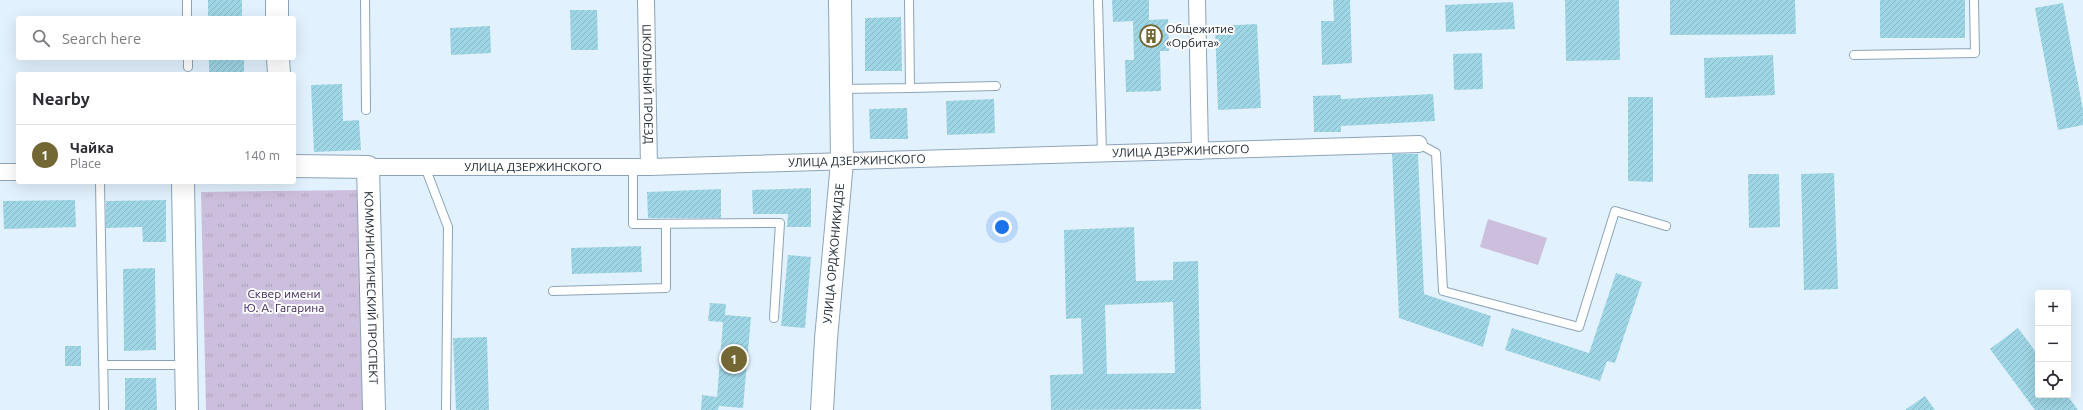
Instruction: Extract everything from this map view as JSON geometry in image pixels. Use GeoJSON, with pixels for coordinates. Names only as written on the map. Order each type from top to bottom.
{"type":"FeatureCollection","features":[{"type":"Feature","properties":{"kind":"street"},"geometry":{"type":"LineString","coordinates":[[277,0],[277,16]]}},
{"type":"Feature","properties":{"kind":"street","name":"ШКОЛЬНЫЙ ПРОЕЗД"},"geometry":{"type":"LineString","coordinates":[[646,0],[649,167]]}},
{"type":"Feature","properties":{"kind":"street","name":"УЛИЦА ОРДЖОНИКИДЗЕ"},"geometry":{"type":"LineString","coordinates":[[822,410],[826,339],[842,162],[840,0]]}},
{"type":"Feature","properties":{"kind":"street"},"geometry":{"type":"LineString","coordinates":[[1197,0],[1200,151]]}},
{"type":"Feature","properties":{"kind":"street"},"geometry":{"type":"LineString","coordinates":[[278,60],[279,72]]}},
{"type":"Feature","properties":{"kind":"street","name":"УЛИЦА ДЗЕРЖИНСКОГО"},"geometry":{"type":"LineString","coordinates":[[296,166],[649,167],[1419,144]]}},
{"type":"Feature","properties":{"kind":"street","name":"КОММУНИСТИЧЕСКИЙ ПРОСПЕКТ"},"geometry":{"type":"LineString","coordinates":[[368,167],[374,410]]}},
{"type":"Feature","properties":{"kind":"street"},"geometry":{"type":"LineString","coordinates":[[0,172],[16,172]]}},
{"type":"Feature","properties":{"kind":"street"},"geometry":{"type":"LineString","coordinates":[[183,184],[187,410]]}},
{"type":"Feature","properties":{"kind":"lane"},"geometry":{"type":"LineString","coordinates":[[187,0],[187,16]]}},
{"type":"Feature","properties":{"kind":"lane"},"geometry":{"type":"LineString","coordinates":[[365,0],[366,110]]}},
{"type":"Feature","properties":{"kind":"lane"},"geometry":{"type":"LineString","coordinates":[[909,0],[910,88]]}},
{"type":"Feature","properties":{"kind":"lane"},"geometry":{"type":"LineString","coordinates":[[1098,0],[1102,154]]}},
{"type":"Feature","properties":{"kind":"lane"},"geometry":{"type":"LineString","coordinates":[[1854,55],[1975,53],[1974,0]]}},
{"type":"Feature","properties":{"kind":"lane"},"geometry":{"type":"LineString","coordinates":[[188,60],[188,67]]}},
{"type":"Feature","properties":{"kind":"lane"},"geometry":{"type":"LineString","coordinates":[[841,89],[996,86]]}},
{"type":"Feature","properties":{"kind":"lane"},"geometry":{"type":"LineString","coordinates":[[1419,144],[1436,153],[1443,291],[1579,327],[1615,211],[1666,226]]}},
{"type":"Feature","properties":{"kind":"lane"},"geometry":{"type":"LineString","coordinates":[[425,167],[448,227],[446,410]]}},
{"type":"Feature","properties":{"kind":"lane"},"geometry":{"type":"LineString","coordinates":[[633,167],[633,224],[780,223],[774,318]]}},
{"type":"Feature","properties":{"kind":"lane"},"geometry":{"type":"LineString","coordinates":[[100,184],[104,410]]}},
{"type":"Feature","properties":{"kind":"lane"},"geometry":{"type":"LineString","coordinates":[[553,292],[666,288],[666,224]]}},
{"type":"Feature","properties":{"kind":"lane"},"geometry":{"type":"LineString","coordinates":[[103,365],[186,365]]}},
{"type":"Feature","properties":{"kind":"green space","name":"Сквер имени Ю. А. Гагарина"},"geometry":{"type":"Polygon","coordinates":[[[362,190],[367,410],[206,410],[201,192],[362,190]]]}},
{"type":"Feature","properties":{"kind":"green space"},"geometry":{"type":"Polygon","coordinates":[[[1488,219],[1547,238],[1538,265],[1480,247],[1488,219]]]}},
{"type":"Feature","properties":{"kind":"building"},"geometry":{"type":"Polygon","coordinates":[[[208,0],[242,0],[242,16],[208,16],[208,0]]]}},
{"type":"Feature","properties":{"kind":"building","name":"Общежитие «Орбита»"},"geometry":{"type":"Polygon","coordinates":[[[1112,0],[1149,0],[1149,20],[1168,19],[1169,51],[1160,51],[1161,91],[1126,92],[1125,60],[1134,60],[1133,21],[1113,22],[1112,0]]]}},
{"type":"Feature","properties":{"kind":"building"},"geometry":{"type":"Polygon","coordinates":[[[1333,0],[1350,0],[1352,63],[1322,65],[1321,21],[1334,21],[1333,0]]]}},
{"type":"Feature","properties":{"kind":"building"},"geometry":{"type":"Polygon","coordinates":[[[1565,0],[1619,0],[1620,60],[1566,61],[1565,0]]]}},
{"type":"Feature","properties":{"kind":"building"},"geometry":{"type":"Polygon","coordinates":[[[1670,0],[1795,0],[1796,34],[1670,35],[1670,0]]]}},
{"type":"Feature","properties":{"kind":"building"},"geometry":{"type":"Polygon","coordinates":[[[1880,0],[1965,0],[1965,38],[1880,38],[1880,0]]]}},
{"type":"Feature","properties":{"kind":"building"},"geometry":{"type":"Polygon","coordinates":[[[1513,2],[1515,29],[1446,32],[1445,5],[1513,2]]]}},
{"type":"Feature","properties":{"kind":"building"},"geometry":{"type":"Polygon","coordinates":[[[2063,3],[2083,110],[2083,125],[2058,130],[2035,8],[2063,3]]]}},
{"type":"Feature","properties":{"kind":"building"},"geometry":{"type":"Polygon","coordinates":[[[570,10],[597,10],[598,50],[571,50],[570,10]]]}},
{"type":"Feature","properties":{"kind":"building"},"geometry":{"type":"Polygon","coordinates":[[[901,17],[902,71],[865,71],[865,18],[901,17]]]}},
{"type":"Feature","properties":{"kind":"building"},"geometry":{"type":"Polygon","coordinates":[[[1257,24],[1261,108],[1218,110],[1215,26],[1257,24]]]}},
{"type":"Feature","properties":{"kind":"building"},"geometry":{"type":"Polygon","coordinates":[[[490,26],[491,53],[451,55],[450,28],[490,26]]]}},
{"type":"Feature","properties":{"kind":"building"},"geometry":{"type":"Polygon","coordinates":[[[1482,53],[1483,89],[1454,90],[1453,54],[1482,53]]]}},
{"type":"Feature","properties":{"kind":"building"},"geometry":{"type":"Polygon","coordinates":[[[1773,55],[1775,95],[1705,98],[1704,58],[1773,55]]]}},
{"type":"Feature","properties":{"kind":"building"},"geometry":{"type":"Polygon","coordinates":[[[209,60],[244,60],[244,72],[209,72],[209,60]]]}},
{"type":"Feature","properties":{"kind":"building"},"geometry":{"type":"Polygon","coordinates":[[[342,84],[343,121],[359,120],[361,150],[314,152],[311,85],[342,84]]]}},
{"type":"Feature","properties":{"kind":"building"},"geometry":{"type":"Polygon","coordinates":[[[1433,94],[1435,121],[1341,126],[1341,132],[1314,132],[1313,96],[1341,95],[1341,99],[1433,94]]]}},
{"type":"Feature","properties":{"kind":"building"},"geometry":{"type":"Polygon","coordinates":[[[1628,97],[1653,97],[1653,182],[1628,181],[1628,97]]]}},
{"type":"Feature","properties":{"kind":"building"},"geometry":{"type":"Polygon","coordinates":[[[994,99],[995,133],[947,135],[946,101],[994,99]]]}},
{"type":"Feature","properties":{"kind":"building"},"geometry":{"type":"Polygon","coordinates":[[[907,108],[908,139],[870,139],[869,109],[907,108]]]}},
{"type":"Feature","properties":{"kind":"building"},"geometry":{"type":"Polygon","coordinates":[[[1392,154],[1418,154],[1424,294],[1491,316],[1483,347],[1399,318],[1392,154]]]}},
{"type":"Feature","properties":{"kind":"building"},"geometry":{"type":"Polygon","coordinates":[[[1834,173],[1838,289],[1804,290],[1801,174],[1834,173]]]}},
{"type":"Feature","properties":{"kind":"building"},"geometry":{"type":"Polygon","coordinates":[[[1748,174],[1779,174],[1780,227],[1749,228],[1748,174]]]}},
{"type":"Feature","properties":{"kind":"building"},"geometry":{"type":"Polygon","coordinates":[[[811,188],[811,227],[787,227],[788,214],[753,214],[752,190],[811,188]]]}},
{"type":"Feature","properties":{"kind":"building"},"geometry":{"type":"Polygon","coordinates":[[[721,189],[721,218],[648,218],[647,192],[721,189]]]}},
{"type":"Feature","properties":{"kind":"building"},"geometry":{"type":"Polygon","coordinates":[[[75,200],[76,227],[4,229],[3,201],[75,200]]]}},
{"type":"Feature","properties":{"kind":"building"},"geometry":{"type":"Polygon","coordinates":[[[166,200],[166,242],[143,242],[142,227],[106,228],[106,201],[166,200]]]}},
{"type":"Feature","properties":{"kind":"building"},"geometry":{"type":"Polygon","coordinates":[[[1134,227],[1136,281],[1173,280],[1173,262],[1198,261],[1201,409],[1051,410],[1050,375],[1083,374],[1081,318],[1066,319],[1064,230],[1134,227]],[[1173,302],[1105,305],[1107,374],[1175,373],[1173,302]]]}},
{"type":"Feature","properties":{"kind":"building"},"geometry":{"type":"Polygon","coordinates":[[[641,246],[642,272],[572,274],[571,248],[641,246]]]}},
{"type":"Feature","properties":{"kind":"building"},"geometry":{"type":"Polygon","coordinates":[[[788,255],[811,257],[805,328],[781,326],[788,255]]]}},
{"type":"Feature","properties":{"kind":"building"},"geometry":{"type":"Polygon","coordinates":[[[155,268],[156,350],[124,351],[123,269],[155,268]]]}},
{"type":"Feature","properties":{"kind":"building"},"geometry":{"type":"Polygon","coordinates":[[[1616,273],[1642,282],[1615,363],[1607,361],[1600,381],[1505,350],[1512,328],[1589,353],[1616,273]]]}},
{"type":"Feature","properties":{"kind":"building"},"geometry":{"type":"Polygon","coordinates":[[[710,303],[726,304],[725,315],[751,317],[743,408],[719,406],[718,410],[701,410],[702,395],[717,397],[723,322],[708,321],[710,303]]]}},
{"type":"Feature","properties":{"kind":"building"},"geometry":{"type":"Polygon","coordinates":[[[2018,328],[2035,351],[2035,398],[2069,398],[2078,410],[2035,410],[1990,349],[2018,328]]]}},
{"type":"Feature","properties":{"kind":"building"},"geometry":{"type":"Polygon","coordinates":[[[487,337],[489,410],[456,410],[453,338],[487,337]]]}},
{"type":"Feature","properties":{"kind":"building"},"geometry":{"type":"Polygon","coordinates":[[[65,346],[81,346],[81,366],[65,366],[65,346]]]}},
{"type":"Feature","properties":{"kind":"building"},"geometry":{"type":"Polygon","coordinates":[[[125,378],[156,378],[157,410],[125,410],[125,378]]]}},
{"type":"Feature","properties":{"kind":"building"},"geometry":{"type":"Polygon","coordinates":[[[1925,396],[1935,410],[1905,410],[1925,396]]]}},
{"type":"Feature","properties":{"kind":"place","name":"Общежитие «Орбита»"},"geometry":{"type":"Point","coordinates":[1151,36]}},
{"type":"Feature","properties":{"kind":"place","name":"Чайка"},"geometry":{"type":"Point","coordinates":[734,359]}}]}
